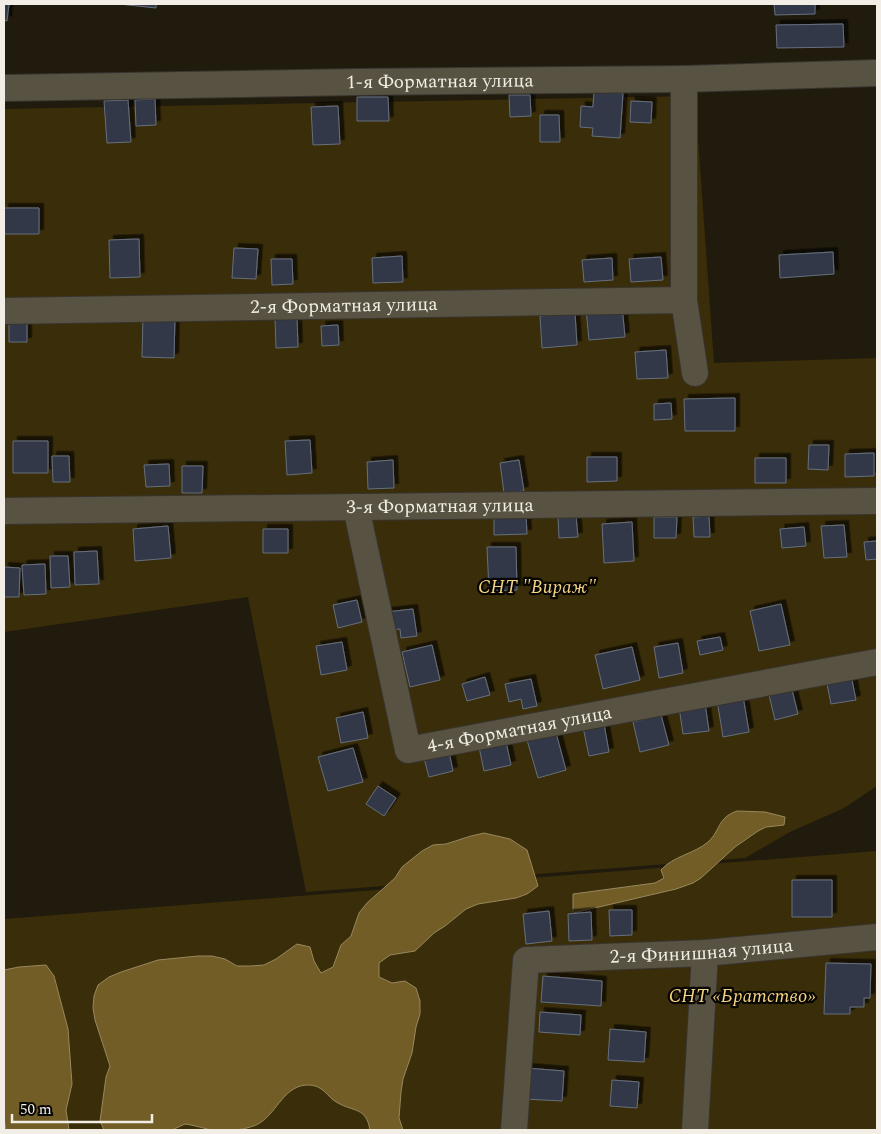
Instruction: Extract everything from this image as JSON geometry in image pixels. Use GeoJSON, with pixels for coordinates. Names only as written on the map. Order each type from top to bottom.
{"type":"FeatureCollection","features":[{"type":"Feature","properties":{"kind":"street","name":"1-я Форматная улица"},"geometry":{"type":"LineString","coordinates":[[4,88],[684,79],[877,73]]}},
{"type":"Feature","properties":{"kind":"street"},"geometry":{"type":"LineString","coordinates":[[684,79],[684,300],[695,373]]}},
{"type":"Feature","properties":{"kind":"street","name":"2-я Форматная улица"},"geometry":{"type":"LineString","coordinates":[[4,311],[684,300]]}},
{"type":"Feature","properties":{"kind":"street","name":"3-я Форматная улица"},"geometry":{"type":"LineString","coordinates":[[4,511],[877,501]]}},
{"type":"Feature","properties":{"kind":"street","name":"4-я Форматная улица"},"geometry":{"type":"LineString","coordinates":[[356,507],[408,750],[877,662]]}},
{"type":"Feature","properties":{"kind":"street","name":"2-я Финишная улица"},"geometry":{"type":"LineString","coordinates":[[514,1130],[526,960],[705,953],[877,937]]}},
{"type":"Feature","properties":{"kind":"street"},"geometry":{"type":"LineString","coordinates":[[695,1130],[705,953]]}},
{"type":"Feature","properties":{"kind":"green space","name":"СНТ \"Вираж\""},"geometry":{"type":"Polygon","coordinates":[[[695,96],[714,363],[877,358],[877,786],[844,808],[790,832],[745,858],[306,892],[248,597],[4,632],[4,109],[695,96]]]}},
{"type":"Feature","properties":{"kind":"green space","name":"СНТ «Братство»"},"geometry":{"type":"Polygon","coordinates":[[[877,851],[877,1130],[4,1130],[4,919],[877,851]]]}},
{"type":"Feature","properties":{"kind":"shaded area"},"geometry":{"type":"Polygon","coordinates":[[[737,811],[765,812],[785,817],[784,825],[766,827],[758,831],[735,847],[693,883],[676,889],[573,913],[573,894],[655,883],[664,878],[661,870],[666,865],[708,842],[722,821],[737,811]]]}},
{"type":"Feature","properties":{"kind":"shaded area"},"geometry":{"type":"Polygon","coordinates":[[[484,833],[510,839],[527,850],[538,886],[527,894],[516,898],[478,904],[466,909],[434,933],[415,951],[390,955],[379,963],[379,977],[392,983],[405,981],[416,988],[420,1001],[420,1014],[412,1053],[403,1079],[401,1092],[399,1118],[403,1130],[370,1130],[366,1117],[358,1111],[338,1103],[317,1087],[306,1085],[298,1087],[285,1096],[263,1121],[245,1129],[207,1129],[185,1124],[172,1130],[104,1130],[100,1121],[106,1077],[110,1066],[93,1008],[94,996],[98,985],[109,977],[121,972],[158,960],[212,956],[225,959],[237,966],[264,965],[297,944],[310,947],[314,961],[321,973],[333,967],[341,945],[351,936],[359,913],[367,903],[395,878],[402,867],[433,845],[446,844],[484,833]]]}},
{"type":"Feature","properties":{"kind":"shaded area"},"geometry":{"type":"Polygon","coordinates":[[[46,965],[54,976],[68,1029],[72,1084],[66,1110],[69,1130],[6,1130],[4,1117],[4,970],[46,965]]]}},
{"type":"Feature","properties":{"kind":"building"},"geometry":{"type":"Polygon","coordinates":[[[4,4],[9,4],[7,21],[4,20],[4,4]]]}},
{"type":"Feature","properties":{"kind":"building"},"geometry":{"type":"Polygon","coordinates":[[[119,4],[156,4],[156,8],[119,4]]]}},
{"type":"Feature","properties":{"kind":"building"},"geometry":{"type":"Polygon","coordinates":[[[774,4],[815,4],[815,14],[775,15],[774,4]]]}},
{"type":"Feature","properties":{"kind":"building"},"geometry":{"type":"Polygon","coordinates":[[[843,24],[844,47],[777,48],[776,25],[843,24]]]}},
{"type":"Feature","properties":{"kind":"building"},"geometry":{"type":"Polygon","coordinates":[[[594,91],[623,93],[620,138],[592,136],[593,128],[580,127],[581,106],[593,107],[594,91]]]}},
{"type":"Feature","properties":{"kind":"building"},"geometry":{"type":"Polygon","coordinates":[[[509,95],[530,95],[531,116],[510,117],[509,95]]]}},
{"type":"Feature","properties":{"kind":"building"},"geometry":{"type":"Polygon","coordinates":[[[357,97],[388,97],[389,121],[357,121],[357,97]]]}},
{"type":"Feature","properties":{"kind":"building"},"geometry":{"type":"Polygon","coordinates":[[[155,99],[156,125],[136,126],[135,100],[155,99]]]}},
{"type":"Feature","properties":{"kind":"building"},"geometry":{"type":"Polygon","coordinates":[[[128,100],[131,142],[107,143],[104,101],[128,100]]]}},
{"type":"Feature","properties":{"kind":"building"},"geometry":{"type":"Polygon","coordinates":[[[631,101],[652,102],[651,123],[630,122],[631,101]]]}},
{"type":"Feature","properties":{"kind":"building"},"geometry":{"type":"Polygon","coordinates":[[[338,106],[340,144],[313,145],[311,107],[338,106]]]}},
{"type":"Feature","properties":{"kind":"building"},"geometry":{"type":"Polygon","coordinates":[[[540,115],[559,115],[560,142],[540,142],[540,115]]]}},
{"type":"Feature","properties":{"kind":"building"},"geometry":{"type":"Polygon","coordinates":[[[4,208],[39,208],[39,234],[4,234],[4,208]]]}},
{"type":"Feature","properties":{"kind":"building"},"geometry":{"type":"Polygon","coordinates":[[[139,239],[140,277],[110,278],[109,240],[139,239]]]}},
{"type":"Feature","properties":{"kind":"building"},"geometry":{"type":"Polygon","coordinates":[[[234,248],[258,249],[256,279],[232,278],[234,248]]]}},
{"type":"Feature","properties":{"kind":"building"},"geometry":{"type":"Polygon","coordinates":[[[833,252],[834,274],[780,278],[779,255],[833,252]]]}},
{"type":"Feature","properties":{"kind":"building"},"geometry":{"type":"Polygon","coordinates":[[[402,256],[403,282],[373,283],[372,258],[402,256]]]}},
{"type":"Feature","properties":{"kind":"building"},"geometry":{"type":"Polygon","coordinates":[[[661,257],[663,280],[631,282],[629,259],[661,257]]]}},
{"type":"Feature","properties":{"kind":"building"},"geometry":{"type":"Polygon","coordinates":[[[612,258],[613,280],[584,282],[582,260],[612,258]]]}},
{"type":"Feature","properties":{"kind":"building"},"geometry":{"type":"Polygon","coordinates":[[[271,259],[292,259],[293,284],[272,285],[271,259]]]}},
{"type":"Feature","properties":{"kind":"building"},"geometry":{"type":"Polygon","coordinates":[[[622,306],[625,337],[589,340],[586,309],[622,306]]]}},
{"type":"Feature","properties":{"kind":"building"},"geometry":{"type":"Polygon","coordinates":[[[575,313],[577,345],[542,348],[540,316],[575,313]]]}},
{"type":"Feature","properties":{"kind":"building"},"geometry":{"type":"Polygon","coordinates":[[[143,316],[175,316],[174,358],[142,357],[143,316]]]}},
{"type":"Feature","properties":{"kind":"building"},"geometry":{"type":"Polygon","coordinates":[[[297,317],[298,347],[276,348],[275,318],[297,317]]]}},
{"type":"Feature","properties":{"kind":"building"},"geometry":{"type":"Polygon","coordinates":[[[9,319],[27,319],[27,342],[9,342],[9,319]]]}},
{"type":"Feature","properties":{"kind":"building"},"geometry":{"type":"Polygon","coordinates":[[[338,325],[339,345],[322,346],[321,326],[338,325]]]}},
{"type":"Feature","properties":{"kind":"building"},"geometry":{"type":"Polygon","coordinates":[[[666,350],[668,378],[637,379],[635,352],[666,350]]]}},
{"type":"Feature","properties":{"kind":"building"},"geometry":{"type":"Polygon","coordinates":[[[735,398],[735,431],[685,431],[684,399],[735,398]]]}},
{"type":"Feature","properties":{"kind":"building"},"geometry":{"type":"Polygon","coordinates":[[[671,403],[672,419],[654,420],[654,404],[671,403]]]}},
{"type":"Feature","properties":{"kind":"building"},"geometry":{"type":"Polygon","coordinates":[[[310,440],[312,473],[287,475],[285,441],[310,440]]]}},
{"type":"Feature","properties":{"kind":"building"},"geometry":{"type":"Polygon","coordinates":[[[13,441],[48,441],[48,473],[13,473],[13,441]]]}},
{"type":"Feature","properties":{"kind":"building"},"geometry":{"type":"Polygon","coordinates":[[[809,445],[829,445],[828,470],[808,469],[809,445]]]}},
{"type":"Feature","properties":{"kind":"building"},"geometry":{"type":"Polygon","coordinates":[[[874,453],[874,476],[845,477],[845,454],[874,453]]]}},
{"type":"Feature","properties":{"kind":"building"},"geometry":{"type":"Polygon","coordinates":[[[52,456],[69,456],[70,482],[53,482],[52,456]]]}},
{"type":"Feature","properties":{"kind":"building"},"geometry":{"type":"Polygon","coordinates":[[[587,457],[617,457],[617,481],[587,482],[587,457]]]}},
{"type":"Feature","properties":{"kind":"building"},"geometry":{"type":"Polygon","coordinates":[[[755,458],[786,458],[786,483],[755,483],[755,458]]]}},
{"type":"Feature","properties":{"kind":"building"},"geometry":{"type":"Polygon","coordinates":[[[393,460],[394,488],[368,489],[367,462],[393,460]]]}},
{"type":"Feature","properties":{"kind":"building"},"geometry":{"type":"Polygon","coordinates":[[[519,460],[524,491],[504,493],[500,463],[519,460]]]}},
{"type":"Feature","properties":{"kind":"building"},"geometry":{"type":"Polygon","coordinates":[[[169,464],[170,486],[146,487],[144,465],[169,464]]]}},
{"type":"Feature","properties":{"kind":"building"},"geometry":{"type":"Polygon","coordinates":[[[182,466],[203,466],[202,493],[182,493],[182,466]]]}},
{"type":"Feature","properties":{"kind":"building"},"geometry":{"type":"Polygon","coordinates":[[[494,515],[526,515],[527,534],[494,535],[494,515]]]}},
{"type":"Feature","properties":{"kind":"building"},"geometry":{"type":"Polygon","coordinates":[[[576,516],[578,537],[559,538],[558,517],[576,516]]]}},
{"type":"Feature","properties":{"kind":"building"},"geometry":{"type":"Polygon","coordinates":[[[709,516],[710,537],[694,537],[693,517],[709,516]]]}},
{"type":"Feature","properties":{"kind":"building"},"geometry":{"type":"Polygon","coordinates":[[[654,517],[677,517],[676,538],[654,538],[654,517]]]}},
{"type":"Feature","properties":{"kind":"building"},"geometry":{"type":"Polygon","coordinates":[[[632,522],[634,561],[604,563],[602,524],[632,522]]]}},
{"type":"Feature","properties":{"kind":"building"},"geometry":{"type":"Polygon","coordinates":[[[844,525],[847,557],[824,558],[821,526],[844,525]]]}},
{"type":"Feature","properties":{"kind":"building"},"geometry":{"type":"Polygon","coordinates":[[[168,526],[171,558],[135,561],[133,529],[168,526]]]}},
{"type":"Feature","properties":{"kind":"building"},"geometry":{"type":"Polygon","coordinates":[[[804,527],[806,546],[782,548],[780,529],[804,527]]]}},
{"type":"Feature","properties":{"kind":"building"},"geometry":{"type":"Polygon","coordinates":[[[263,529],[288,529],[288,553],[263,553],[263,529]]]}},
{"type":"Feature","properties":{"kind":"building"},"geometry":{"type":"Polygon","coordinates":[[[877,541],[877,559],[866,560],[864,542],[877,541]]]}},
{"type":"Feature","properties":{"kind":"building"},"geometry":{"type":"Polygon","coordinates":[[[487,547],[516,547],[517,590],[489,591],[487,547]]]}},
{"type":"Feature","properties":{"kind":"building"},"geometry":{"type":"Polygon","coordinates":[[[97,551],[99,584],[75,585],[74,552],[97,551]]]}},
{"type":"Feature","properties":{"kind":"building"},"geometry":{"type":"Polygon","coordinates":[[[50,556],[68,556],[70,587],[51,588],[50,556]]]}},
{"type":"Feature","properties":{"kind":"building"},"geometry":{"type":"Polygon","coordinates":[[[45,564],[46,594],[24,595],[22,565],[45,564]]]}},
{"type":"Feature","properties":{"kind":"building"},"geometry":{"type":"Polygon","coordinates":[[[4,567],[20,568],[19,597],[4,597],[4,567]]]}},
{"type":"Feature","properties":{"kind":"building"},"geometry":{"type":"Polygon","coordinates":[[[357,600],[362,622],[338,628],[333,605],[357,600]]]}},
{"type":"Feature","properties":{"kind":"building"},"geometry":{"type":"Polygon","coordinates":[[[781,604],[790,645],[759,651],[750,611],[781,604]]]}},
{"type":"Feature","properties":{"kind":"building"},"geometry":{"type":"Polygon","coordinates":[[[413,609],[417,636],[401,638],[400,629],[389,630],[386,612],[413,609]]]}},
{"type":"Feature","properties":{"kind":"building"},"geometry":{"type":"Polygon","coordinates":[[[720,637],[723,650],[700,655],[697,641],[720,637]]]}},
{"type":"Feature","properties":{"kind":"building"},"geometry":{"type":"Polygon","coordinates":[[[342,642],[347,670],[321,675],[316,646],[342,642]]]}},
{"type":"Feature","properties":{"kind":"building"},"geometry":{"type":"Polygon","coordinates":[[[678,643],[683,673],[659,678],[654,647],[678,643]]]}},
{"type":"Feature","properties":{"kind":"building"},"geometry":{"type":"Polygon","coordinates":[[[432,645],[440,680],[410,687],[402,652],[432,645]]]}},
{"type":"Feature","properties":{"kind":"building"},"geometry":{"type":"Polygon","coordinates":[[[632,647],[640,680],[603,689],[595,655],[632,647]]]}},
{"type":"Feature","properties":{"kind":"building"},"geometry":{"type":"Polygon","coordinates":[[[851,675],[856,700],[831,704],[826,679],[851,675]]]}},
{"type":"Feature","properties":{"kind":"building"},"geometry":{"type":"Polygon","coordinates":[[[485,677],[490,695],[467,701],[462,684],[485,677]]]}},
{"type":"Feature","properties":{"kind":"building"},"geometry":{"type":"Polygon","coordinates":[[[531,679],[537,706],[523,709],[521,699],[509,702],[505,684],[531,679]]]}},
{"type":"Feature","properties":{"kind":"building"},"geometry":{"type":"Polygon","coordinates":[[[792,690],[798,714],[775,720],[769,695],[792,690]]]}},
{"type":"Feature","properties":{"kind":"building"},"geometry":{"type":"Polygon","coordinates":[[[743,696],[749,732],[723,737],[717,700],[743,696]]]}},
{"type":"Feature","properties":{"kind":"building"},"geometry":{"type":"Polygon","coordinates":[[[705,703],[709,731],[683,734],[679,707],[705,703]]]}},
{"type":"Feature","properties":{"kind":"building"},"geometry":{"type":"Polygon","coordinates":[[[363,712],[368,738],[341,743],[336,718],[363,712]]]}},
{"type":"Feature","properties":{"kind":"building"},"geometry":{"type":"Polygon","coordinates":[[[661,715],[669,745],[640,752],[633,722],[661,715]]]}},
{"type":"Feature","properties":{"kind":"building"},"geometry":{"type":"Polygon","coordinates":[[[604,724],[609,752],[589,756],[583,727],[604,724]]]}},
{"type":"Feature","properties":{"kind":"building"},"geometry":{"type":"Polygon","coordinates":[[[556,733],[566,770],[538,778],[527,740],[556,733]]]}},
{"type":"Feature","properties":{"kind":"building"},"geometry":{"type":"Polygon","coordinates":[[[506,742],[511,765],[484,771],[479,747],[506,742]]]}},
{"type":"Feature","properties":{"kind":"building"},"geometry":{"type":"Polygon","coordinates":[[[353,748],[363,782],[328,791],[318,757],[353,748]]]}},
{"type":"Feature","properties":{"kind":"building"},"geometry":{"type":"Polygon","coordinates":[[[449,752],[453,771],[429,777],[424,758],[449,752]]]}},
{"type":"Feature","properties":{"kind":"building"},"geometry":{"type":"Polygon","coordinates":[[[378,786],[396,798],[384,816],[366,804],[378,786]]]}},
{"type":"Feature","properties":{"kind":"building"},"geometry":{"type":"Polygon","coordinates":[[[792,880],[832,880],[832,917],[792,917],[792,880]]]}},
{"type":"Feature","properties":{"kind":"building"},"geometry":{"type":"Polygon","coordinates":[[[609,910],[632,910],[632,935],[610,936],[609,910]]]}},
{"type":"Feature","properties":{"kind":"building"},"geometry":{"type":"Polygon","coordinates":[[[549,911],[552,941],[526,944],[523,914],[549,911]]]}},
{"type":"Feature","properties":{"kind":"building"},"geometry":{"type":"Polygon","coordinates":[[[591,912],[592,940],[569,941],[568,914],[591,912]]]}},
{"type":"Feature","properties":{"kind":"building"},"geometry":{"type":"Polygon","coordinates":[[[826,963],[871,964],[870,998],[864,998],[864,1007],[850,1007],[850,1014],[824,1014],[826,963]]]}},
{"type":"Feature","properties":{"kind":"building"},"geometry":{"type":"Polygon","coordinates":[[[543,976],[602,981],[601,1006],[541,1002],[543,976]]]}},
{"type":"Feature","properties":{"kind":"building"},"geometry":{"type":"Polygon","coordinates":[[[540,1012],[581,1015],[580,1035],[539,1032],[540,1012]]]}},
{"type":"Feature","properties":{"kind":"building"},"geometry":{"type":"Polygon","coordinates":[[[610,1029],[646,1032],[644,1062],[608,1060],[610,1029]]]}},
{"type":"Feature","properties":{"kind":"building"},"geometry":{"type":"Polygon","coordinates":[[[526,1068],[564,1071],[562,1101],[524,1099],[526,1068]]]}},
{"type":"Feature","properties":{"kind":"building"},"geometry":{"type":"Polygon","coordinates":[[[612,1080],[639,1082],[637,1108],[610,1106],[612,1080]]]}}]}
